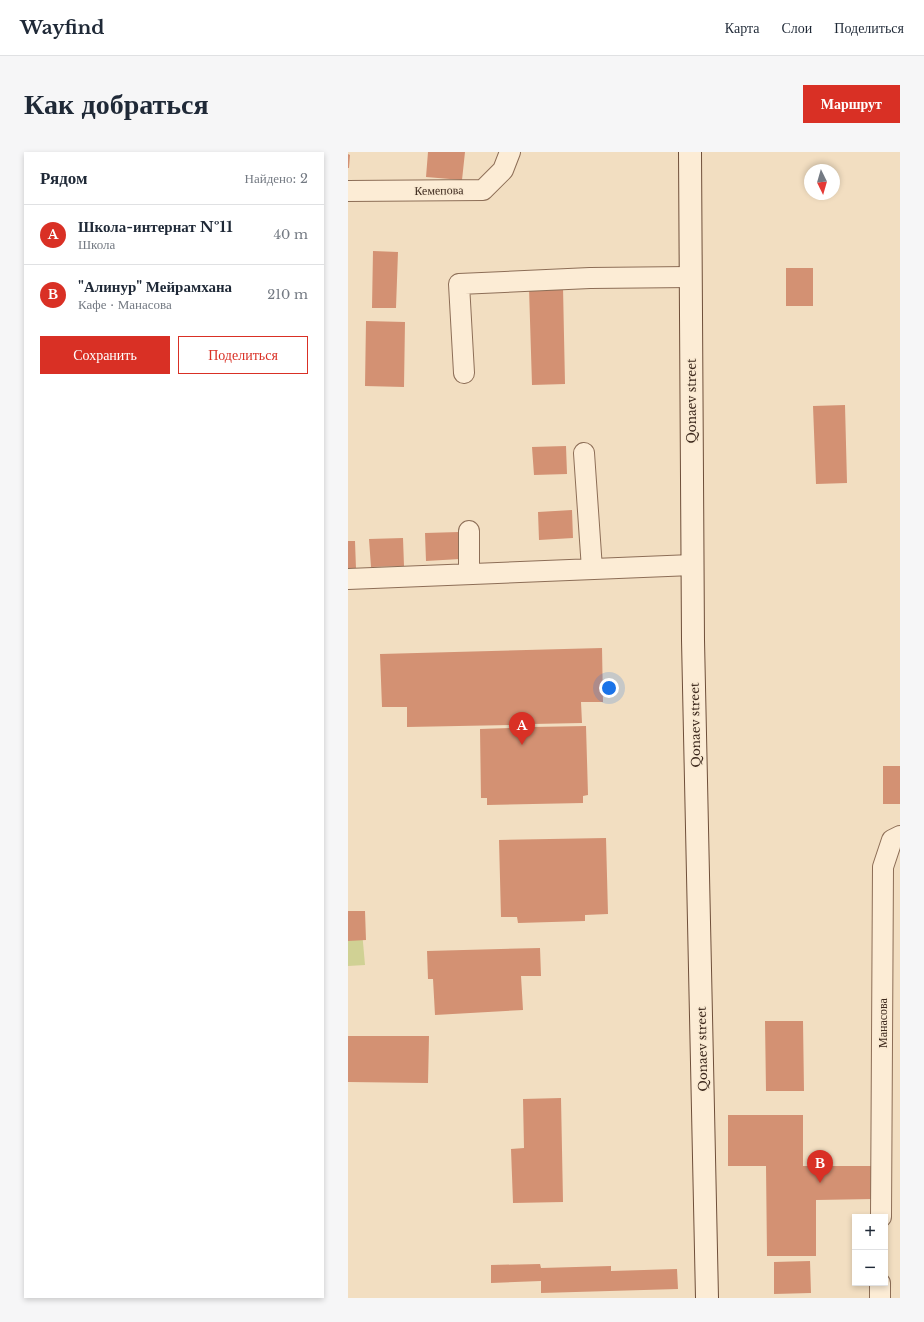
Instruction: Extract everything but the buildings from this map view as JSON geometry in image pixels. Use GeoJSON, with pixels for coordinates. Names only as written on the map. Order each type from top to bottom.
{"type":"FeatureCollection","features":[{"type":"Feature","properties":{"kind":"main road","name":"Qonaev street"},"geometry":{"type":"LineString","coordinates":[[690,152],[692,565],[707,1298]]}},
{"type":"Feature","properties":{"kind":"street","name":"Кемепова"},"geometry":{"type":"LineString","coordinates":[[348,191],[483,190],[503,170],[510,152]]}},
{"type":"Feature","properties":{"kind":"street"},"geometry":{"type":"LineString","coordinates":[[464,373],[459,284],[590,278],[690,277]]}},
{"type":"Feature","properties":{"kind":"street"},"geometry":{"type":"LineString","coordinates":[[584,453],[592,569]]}},
{"type":"Feature","properties":{"kind":"street"},"geometry":{"type":"LineString","coordinates":[[469,531],[469,574]]}},
{"type":"Feature","properties":{"kind":"street"},"geometry":{"type":"LineString","coordinates":[[348,579],[692,565]]}},
{"type":"Feature","properties":{"kind":"street","name":"Манасова"},"geometry":{"type":"LineString","coordinates":[[881,1214],[883,867],[892,840],[900,836]]}},
{"type":"Feature","properties":{"kind":"street"},"geometry":{"type":"LineString","coordinates":[[880,1286],[880,1298]]}},
{"type":"Feature","properties":{"kind":"green space"},"geometry":{"type":"Polygon","coordinates":[[[362,931],[365,965],[348,966],[348,932],[362,931]]]}},
{"type":"Feature","properties":{"kind":"place","name":"Школа-интернат №11"},"geometry":{"type":"Point","coordinates":[522,745]}},
{"type":"Feature","properties":{"kind":"place","name":"\"Алинур\" Мейрамхана"},"geometry":{"type":"Point","coordinates":[820,1183]}}]}
